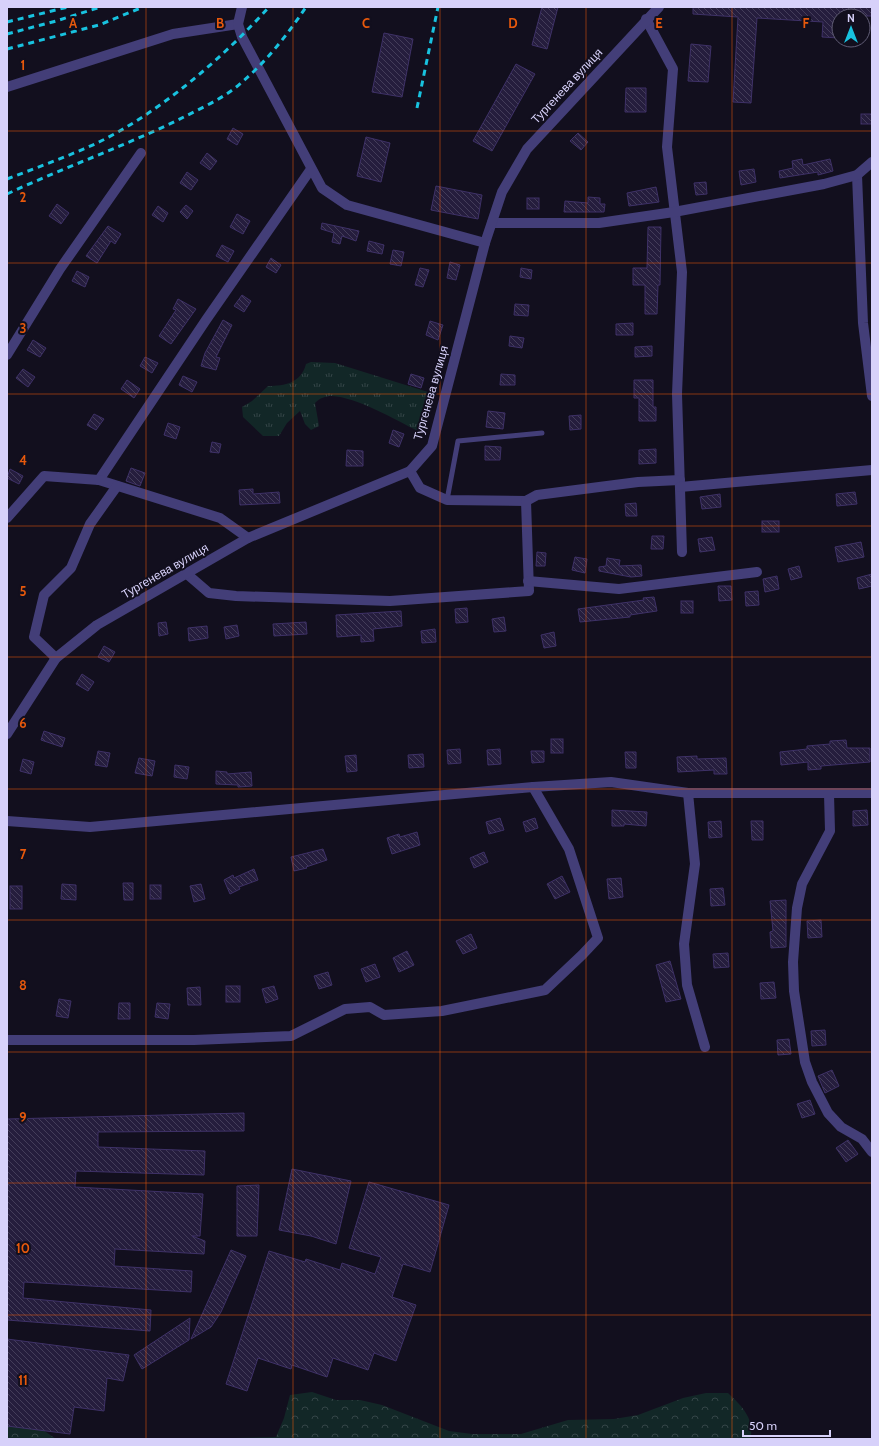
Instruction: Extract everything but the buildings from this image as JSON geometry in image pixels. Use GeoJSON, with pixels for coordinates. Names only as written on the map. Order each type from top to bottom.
{"type":"FeatureCollection","features":[{"type":"Feature","properties":{"kind":"street"},"geometry":{"type":"LineString","coordinates":[[242,7],[238,24],[242,37],[322,188],[347,205],[485,243]]}},
{"type":"Feature","properties":{"kind":"street","name":"Тургенева вулиця"},"geometry":{"type":"LineString","coordinates":[[7,734],[56,658],[97,625],[248,538],[410,471],[432,446],[485,243],[502,192],[527,149],[646,19],[659,7]]}},
{"type":"Feature","properties":{"kind":"street"},"geometry":{"type":"LineString","coordinates":[[646,19],[673,69],[667,147],[682,272],[677,394],[682,552]]}},
{"type":"Feature","properties":{"kind":"street"},"geometry":{"type":"LineString","coordinates":[[7,87],[173,34],[238,24]]}},
{"type":"Feature","properties":{"kind":"street"},"geometry":{"type":"LineString","coordinates":[[7,355],[60,269],[141,153]]}},
{"type":"Feature","properties":{"kind":"street"},"geometry":{"type":"LineString","coordinates":[[492,223],[599,223],[674,212],[824,184],[857,175],[872,162]]}},
{"type":"Feature","properties":{"kind":"street"},"geometry":{"type":"LineString","coordinates":[[100,480],[206,320],[311,169]]}},
{"type":"Feature","properties":{"kind":"street"},"geometry":{"type":"LineString","coordinates":[[857,175],[863,322],[872,396]]}},
{"type":"Feature","properties":{"kind":"street"},"geometry":{"type":"LineString","coordinates":[[410,471],[420,488],[446,500],[526,501],[537,495],[638,482],[680,483],[872,470]]}},
{"type":"Feature","properties":{"kind":"street"},"geometry":{"type":"LineString","coordinates":[[7,518],[44,476],[100,480],[220,518],[248,538]]}},
{"type":"Feature","properties":{"kind":"street"},"geometry":{"type":"LineString","coordinates":[[56,658],[34,637],[44,595],[72,568],[90,524],[117,486]]}},
{"type":"Feature","properties":{"kind":"street"},"geometry":{"type":"LineString","coordinates":[[186,574],[209,592],[236,596],[390,601],[529,591],[526,501]]}},
{"type":"Feature","properties":{"kind":"street"},"geometry":{"type":"LineString","coordinates":[[528,581],[619,589],[758,572]]}},
{"type":"Feature","properties":{"kind":"street"},"geometry":{"type":"LineString","coordinates":[[7,821],[90,827],[532,787],[611,782],[688,793],[748,791],[829,794],[872,793]]}},
{"type":"Feature","properties":{"kind":"street"},"geometry":{"type":"LineString","coordinates":[[7,1040],[194,1040],[291,1036],[345,1008],[370,1007],[384,1015],[442,1011],[545,990],[598,938],[569,848],[532,787]]}},
{"type":"Feature","properties":{"kind":"street"},"geometry":{"type":"LineString","coordinates":[[688,793],[695,864],[684,944],[687,985],[705,1047]]}},
{"type":"Feature","properties":{"kind":"street"},"geometry":{"type":"LineString","coordinates":[[829,794],[830,831],[802,884],[796,908],[793,962],[794,991],[805,1062],[812,1082],[828,1113],[841,1127],[862,1139],[872,1152]]}},
{"type":"Feature","properties":{"kind":"lane"},"geometry":{"type":"LineString","coordinates":[[446,500],[458,441],[542,433]]}},
{"type":"Feature","properties":{"kind":"green space"},"geometry":{"type":"Polygon","coordinates":[[[311,362],[335,363],[428,392],[418,431],[387,415],[352,400],[342,397],[327,396],[315,403],[319,426],[311,430],[305,424],[300,411],[287,423],[279,436],[263,436],[243,417],[242,407],[252,401],[268,386],[292,382],[304,370],[306,364],[311,362]]]}},
{"type":"Feature","properties":{"kind":"green space"},"geometry":{"type":"Polygon","coordinates":[[[312,1392],[336,1400],[360,1400],[382,1405],[449,1431],[472,1434],[521,1434],[568,1420],[614,1419],[638,1415],[683,1398],[706,1393],[728,1393],[746,1413],[751,1425],[751,1432],[750,1439],[191,1439],[276,1437],[284,1418],[290,1395],[312,1392]]]}},
{"type":"Feature","properties":{"kind":"green space"},"geometry":{"type":"Polygon","coordinates":[[[7,1426],[43,1430],[56,1439],[7,1439],[7,1426]]]}},
{"type":"Feature","properties":{"kind":"railway"},"geometry":{"type":"LineString","coordinates":[[7,22],[68,7]]}},
{"type":"Feature","properties":{"kind":"railway"},"geometry":{"type":"LineString","coordinates":[[7,34],[101,7]]}},
{"type":"Feature","properties":{"kind":"railway"},"geometry":{"type":"LineString","coordinates":[[7,49],[99,25],[143,7]]}},
{"type":"Feature","properties":{"kind":"railway"},"geometry":{"type":"LineString","coordinates":[[7,179],[95,144],[119,132],[142,117],[166,101],[210,65],[269,7]]}},
{"type":"Feature","properties":{"kind":"railway"},"geometry":{"type":"LineString","coordinates":[[7,194],[157,130],[227,94],[250,75],[268,57],[306,7]]}},
{"type":"Feature","properties":{"kind":"railway"},"geometry":{"type":"LineString","coordinates":[[417,108],[438,7]]}}]}
